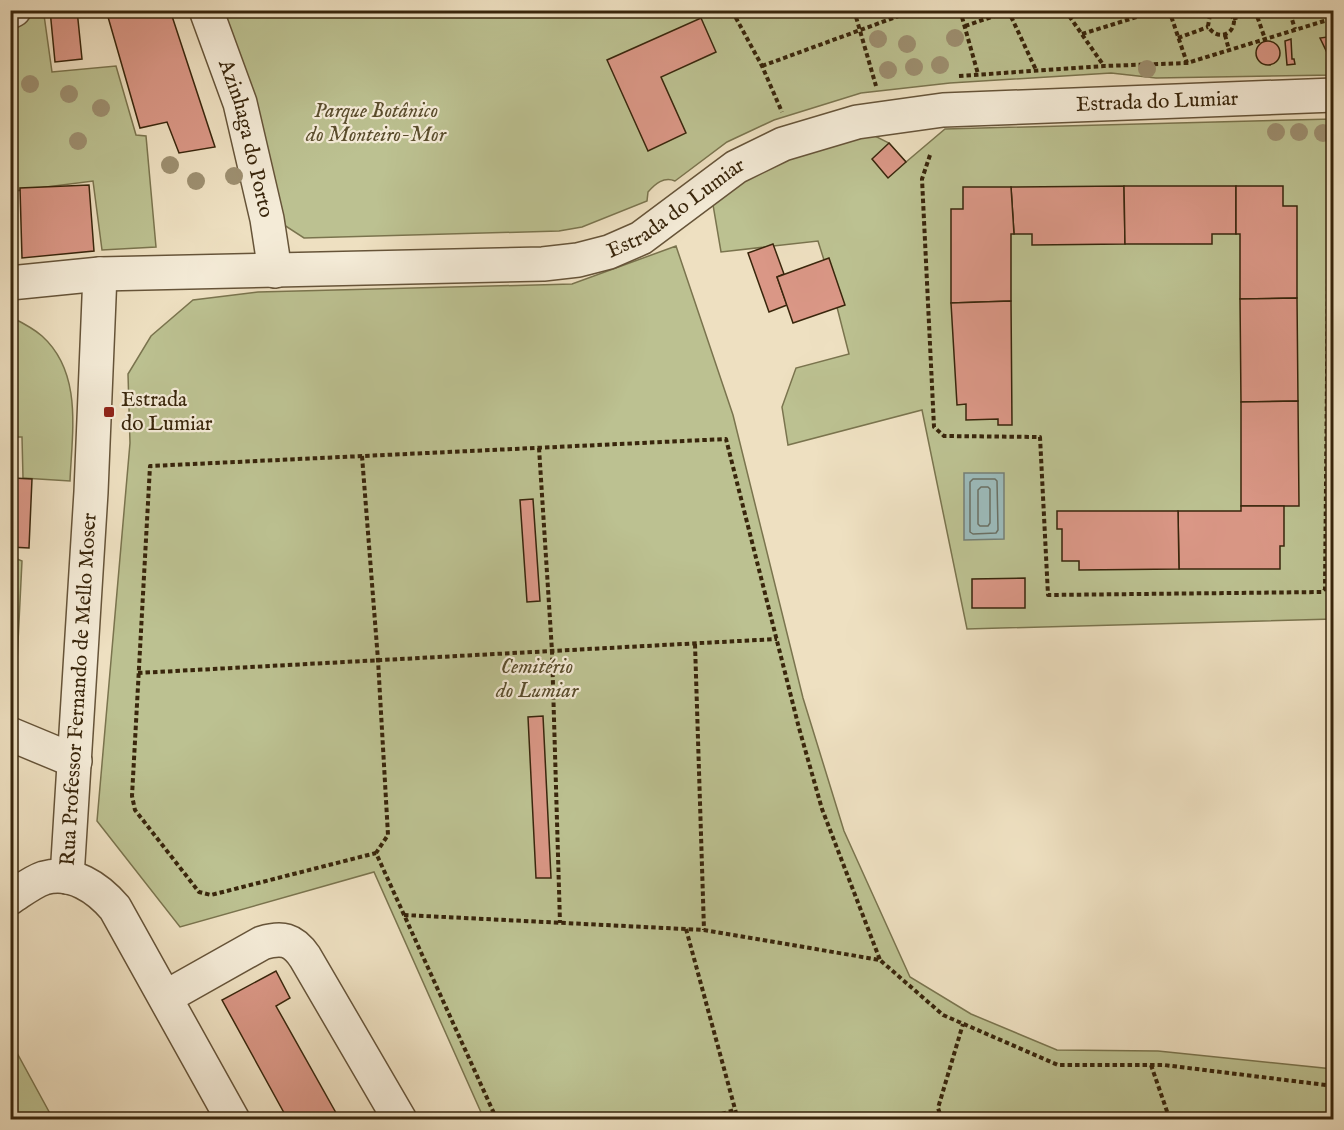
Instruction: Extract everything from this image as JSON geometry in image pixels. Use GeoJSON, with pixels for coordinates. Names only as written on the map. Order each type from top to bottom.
{"type":"FeatureCollection","features":[{"type":"Feature","properties":{"kind":"street","name":"Azinhaga do Porto"},"geometry":{"type":"LineString","coordinates":[[206,10],[240,103],[267,219],[275,271]]}},
{"type":"Feature","properties":{"kind":"street","name":"Estrada do Lumiar"},"geometry":{"type":"LineString","coordinates":[[10,283],[100,274],[543,264],[578,260],[609,252],[641,238],[736,167],[783,144],[857,122],[943,110],[1334,95]]}},
{"type":"Feature","properties":{"kind":"street","name":"Rua Professor Fernando de Mello Moser"},"geometry":{"type":"LineString","coordinates":[[100,274],[91,492],[67,878],[87,884],[104,894],[116,908],[233,1119]]}},
{"type":"Feature","properties":{"kind":"street"},"geometry":{"type":"LineString","coordinates":[[10,734],[75,760]]}},
{"type":"Feature","properties":{"kind":"street"},"geometry":{"type":"LineString","coordinates":[[10,898],[45,878],[67,878]]}},
{"type":"Feature","properties":{"kind":"street"},"geometry":{"type":"LineString","coordinates":[[166,997],[262,943],[276,939],[288,941],[298,947],[305,957],[400,1119]]}},
{"type":"Feature","properties":{"kind":"path"},"geometry":{"type":"LineString","coordinates":[[735,10],[736,18],[762,66],[781,112]]}},
{"type":"Feature","properties":{"kind":"path"},"geometry":{"type":"LineString","coordinates":[[854,10],[876,86]]}},
{"type":"Feature","properties":{"kind":"path"},"geometry":{"type":"LineString","coordinates":[[762,66],[915,10]]}},
{"type":"Feature","properties":{"kind":"path"},"geometry":{"type":"LineString","coordinates":[[960,10],[978,74]]}},
{"type":"Feature","properties":{"kind":"path"},"geometry":{"type":"LineString","coordinates":[[1065,10],[1104,66]]}},
{"type":"Feature","properties":{"kind":"path"},"geometry":{"type":"LineString","coordinates":[[1082,34],[1159,10]]}},
{"type":"Feature","properties":{"kind":"path"},"geometry":{"type":"LineString","coordinates":[[1169,10],[1187,63],[1333,15],[1334,27]]}},
{"type":"Feature","properties":{"kind":"path"},"geometry":{"type":"LineString","coordinates":[[1216,10],[1209,19],[1209,27],[1213,33],[1225,35]]}},
{"type":"Feature","properties":{"kind":"path"},"geometry":{"type":"LineString","coordinates":[[1225,35],[1234,27],[1233,19],[1226,10]]}},
{"type":"Feature","properties":{"kind":"path"},"geometry":{"type":"LineString","coordinates":[[1278,10],[1286,14],[1292,12],[1295,29]]}},
{"type":"Feature","properties":{"kind":"path"},"geometry":{"type":"LineString","coordinates":[[965,26],[1008,11],[1036,70]]}},
{"type":"Feature","properties":{"kind":"path"},"geometry":{"type":"LineString","coordinates":[[1233,19],[1255,11],[1265,39]]}},
{"type":"Feature","properties":{"kind":"path"},"geometry":{"type":"LineString","coordinates":[[1178,38],[1209,27]]}},
{"type":"Feature","properties":{"kind":"path"},"geometry":{"type":"LineString","coordinates":[[1225,35],[1229,50]]}},
{"type":"Feature","properties":{"kind":"path"},"geometry":{"type":"LineString","coordinates":[[1197,60],[1200,68]]}},
{"type":"Feature","properties":{"kind":"path"},"geometry":{"type":"LineString","coordinates":[[930,155],[922,179],[933,427],[944,436],[1040,437],[1048,595],[1322,592],[1325,589],[1329,166]]}},
{"type":"Feature","properties":{"kind":"path"},"geometry":{"type":"LineString","coordinates":[[362,456],[378,660],[388,835],[376,853],[211,895],[199,892],[135,810],[132,796],[150,466],[362,456],[539,448],[726,439],[799,728],[822,809],[880,960],[943,1015],[1058,1065],[1151,1065],[1334,1086]]}},
{"type":"Feature","properties":{"kind":"path"},"geometry":{"type":"LineString","coordinates":[[539,448],[552,651],[560,922]]}},
{"type":"Feature","properties":{"kind":"path"},"geometry":{"type":"LineString","coordinates":[[138,673],[777,639]]}},
{"type":"Feature","properties":{"kind":"path"},"geometry":{"type":"LineString","coordinates":[[695,644],[704,930]]}},
{"type":"Feature","properties":{"kind":"path"},"geometry":{"type":"LineString","coordinates":[[376,853],[497,1119]]}},
{"type":"Feature","properties":{"kind":"path"},"geometry":{"type":"LineString","coordinates":[[404,915],[704,930],[880,960]]}},
{"type":"Feature","properties":{"kind":"path"},"geometry":{"type":"LineString","coordinates":[[687,929],[738,1119]]}},
{"type":"Feature","properties":{"kind":"path"},"geometry":{"type":"LineString","coordinates":[[928,1119],[941,1118],[938,1108],[963,1024]]}},
{"type":"Feature","properties":{"kind":"path"},"geometry":{"type":"LineString","coordinates":[[1151,1065],[1170,1119]]}},
{"type":"Feature","properties":{"kind":"path"},"geometry":{"type":"LineString","coordinates":[[700,1119],[735,1110]]}},
{"type":"Feature","properties":{"kind":"green space","name":"Parque Botânico do Monteiro-Mor"},"geometry":{"type":"Polygon","coordinates":[[[213,11],[1333,11],[1333,75],[1156,78],[1111,73],[950,83],[861,93],[774,120],[727,142],[675,181],[667,179],[657,184],[648,192],[647,201],[582,227],[559,231],[304,238],[284,225],[213,11]]]}},
{"type":"Feature","properties":{"kind":"green space"},"geometry":{"type":"Polygon","coordinates":[[[35,12],[44,15],[52,72],[116,66],[136,135],[146,136],[156,247],[102,250],[93,181],[15,191],[15,257],[11,257],[11,24],[35,12]]]}},
{"type":"Feature","properties":{"kind":"green space"},"geometry":{"type":"Polygon","coordinates":[[[1333,119],[1333,619],[967,629],[922,410],[788,445],[782,407],[796,368],[849,354],[829,276],[818,241],[721,252],[712,199],[769,165],[863,130],[889,143],[906,162],[945,129],[1333,119]]]}},
{"type":"Feature","properties":{"kind":"green space","name":"Cemitério do Lumiar"},"geometry":{"type":"Polygon","coordinates":[[[676,246],[733,415],[803,698],[844,831],[910,977],[971,1014],[1057,1050],[1158,1051],[1333,1069],[1333,1119],[484,1119],[374,872],[180,927],[97,821],[130,443],[128,374],[151,336],[193,300],[258,292],[572,284],[676,246]]]}},
{"type":"Feature","properties":{"kind":"green space"},"geometry":{"type":"Polygon","coordinates":[[[11,317],[42,336],[55,351],[64,367],[69,385],[73,423],[70,481],[23,478],[22,437],[13,437],[16,434],[10,392],[11,317]]]}},
{"type":"Feature","properties":{"kind":"green space"},"geometry":{"type":"Polygon","coordinates":[[[10,556],[22,561],[14,723],[10,722],[10,556]]]}},
{"type":"Feature","properties":{"kind":"green space"},"geometry":{"type":"Polygon","coordinates":[[[11,1042],[53,1119],[11,1119],[11,1042]]]}},
{"type":"Feature","properties":{"kind":"water"},"geometry":{"type":"Polygon","coordinates":[[[964,473],[1004,473],[1004,539],[964,540],[964,473]]]}},
{"type":"Feature","properties":{"kind":"building"},"geometry":{"type":"Polygon","coordinates":[[[50,10],[77,10],[82,59],[55,62],[50,10]]]}},
{"type":"Feature","properties":{"kind":"building"},"geometry":{"type":"Polygon","coordinates":[[[106,10],[170,10],[215,147],[179,153],[167,122],[140,128],[106,10]]]}},
{"type":"Feature","properties":{"kind":"building"},"geometry":{"type":"Polygon","coordinates":[[[701,18],[716,52],[661,77],[686,133],[648,151],[607,60],[701,18]]]}},
{"type":"Feature","properties":{"kind":"building"},"geometry":{"type":"Polygon","coordinates":[[[1334,36],[1334,67],[1320,38],[1334,36]]]}},
{"type":"Feature","properties":{"kind":"building"},"geometry":{"type":"Polygon","coordinates":[[[1291,39],[1292,59],[1295,64],[1287,65],[1285,41],[1291,39]]]}},
{"type":"Feature","properties":{"kind":"building"},"geometry":{"type":"Polygon","coordinates":[[[1263,41],[1273,41],[1280,48],[1280,58],[1273,65],[1263,65],[1256,58],[1256,48],[1263,41]]]}},
{"type":"Feature","properties":{"kind":"building"},"geometry":{"type":"Polygon","coordinates":[[[889,143],[906,162],[888,178],[872,159],[889,143]]]}},
{"type":"Feature","properties":{"kind":"building"},"geometry":{"type":"Polygon","coordinates":[[[89,185],[94,251],[22,258],[20,188],[89,185]]]}},
{"type":"Feature","properties":{"kind":"building"},"geometry":{"type":"Polygon","coordinates":[[[1124,186],[1125,244],[1032,245],[1032,234],[1014,234],[1011,187],[1124,186]]]}},
{"type":"Feature","properties":{"kind":"building"},"geometry":{"type":"Polygon","coordinates":[[[1124,186],[1236,186],[1236,234],[1212,234],[1212,244],[1125,244],[1124,186]]]}},
{"type":"Feature","properties":{"kind":"building"},"geometry":{"type":"Polygon","coordinates":[[[1236,186],[1283,186],[1283,206],[1297,206],[1297,298],[1240,299],[1240,234],[1236,234],[1236,186]]]}},
{"type":"Feature","properties":{"kind":"building"},"geometry":{"type":"Polygon","coordinates":[[[963,187],[1011,187],[1014,234],[1011,234],[1011,301],[951,303],[951,209],[963,209],[963,187]]]}},
{"type":"Feature","properties":{"kind":"building"},"geometry":{"type":"Polygon","coordinates":[[[773,244],[784,274],[777,277],[787,305],[769,312],[748,253],[773,244]]]}},
{"type":"Feature","properties":{"kind":"building"},"geometry":{"type":"Polygon","coordinates":[[[829,258],[845,305],[793,323],[777,277],[829,258]]]}},
{"type":"Feature","properties":{"kind":"building"},"geometry":{"type":"Polygon","coordinates":[[[1297,298],[1298,401],[1241,402],[1240,299],[1297,298]]]}},
{"type":"Feature","properties":{"kind":"building"},"geometry":{"type":"Polygon","coordinates":[[[1011,301],[1012,425],[998,425],[998,419],[966,420],[966,404],[957,405],[951,303],[1011,301]]]}},
{"type":"Feature","properties":{"kind":"building"},"geometry":{"type":"Polygon","coordinates":[[[1298,401],[1299,506],[1241,506],[1241,402],[1298,401]]]}},
{"type":"Feature","properties":{"kind":"building"},"geometry":{"type":"Polygon","coordinates":[[[10,413],[14,444],[10,445],[10,413]]]}},
{"type":"Feature","properties":{"kind":"building"},"geometry":{"type":"Polygon","coordinates":[[[13,478],[32,479],[29,548],[10,547],[13,478]]]}},
{"type":"Feature","properties":{"kind":"building"},"geometry":{"type":"Polygon","coordinates":[[[533,499],[540,601],[527,602],[520,500],[533,499]]]}},
{"type":"Feature","properties":{"kind":"building"},"geometry":{"type":"Polygon","coordinates":[[[1241,506],[1284,506],[1284,546],[1280,546],[1280,569],[1179,569],[1178,511],[1241,511],[1241,506]]]}},
{"type":"Feature","properties":{"kind":"building"},"geometry":{"type":"Polygon","coordinates":[[[1057,511],[1178,511],[1179,569],[1079,570],[1079,561],[1062,561],[1062,529],[1057,529],[1057,511]]]}},
{"type":"Feature","properties":{"kind":"building"},"geometry":{"type":"Polygon","coordinates":[[[1025,578],[1025,608],[972,608],[972,579],[1025,578]]]}},
{"type":"Feature","properties":{"kind":"building"},"geometry":{"type":"Polygon","coordinates":[[[543,716],[551,878],[536,878],[528,717],[543,716]]]}},
{"type":"Feature","properties":{"kind":"building"},"geometry":{"type":"Polygon","coordinates":[[[276,971],[290,998],[276,1006],[340,1120],[288,1120],[222,1000],[276,971]]]}},
{"type":"Feature","properties":{"kind":"place","name":"Estrada do Lumiar"},"geometry":{"type":"Point","coordinates":[109,412]}}]}
